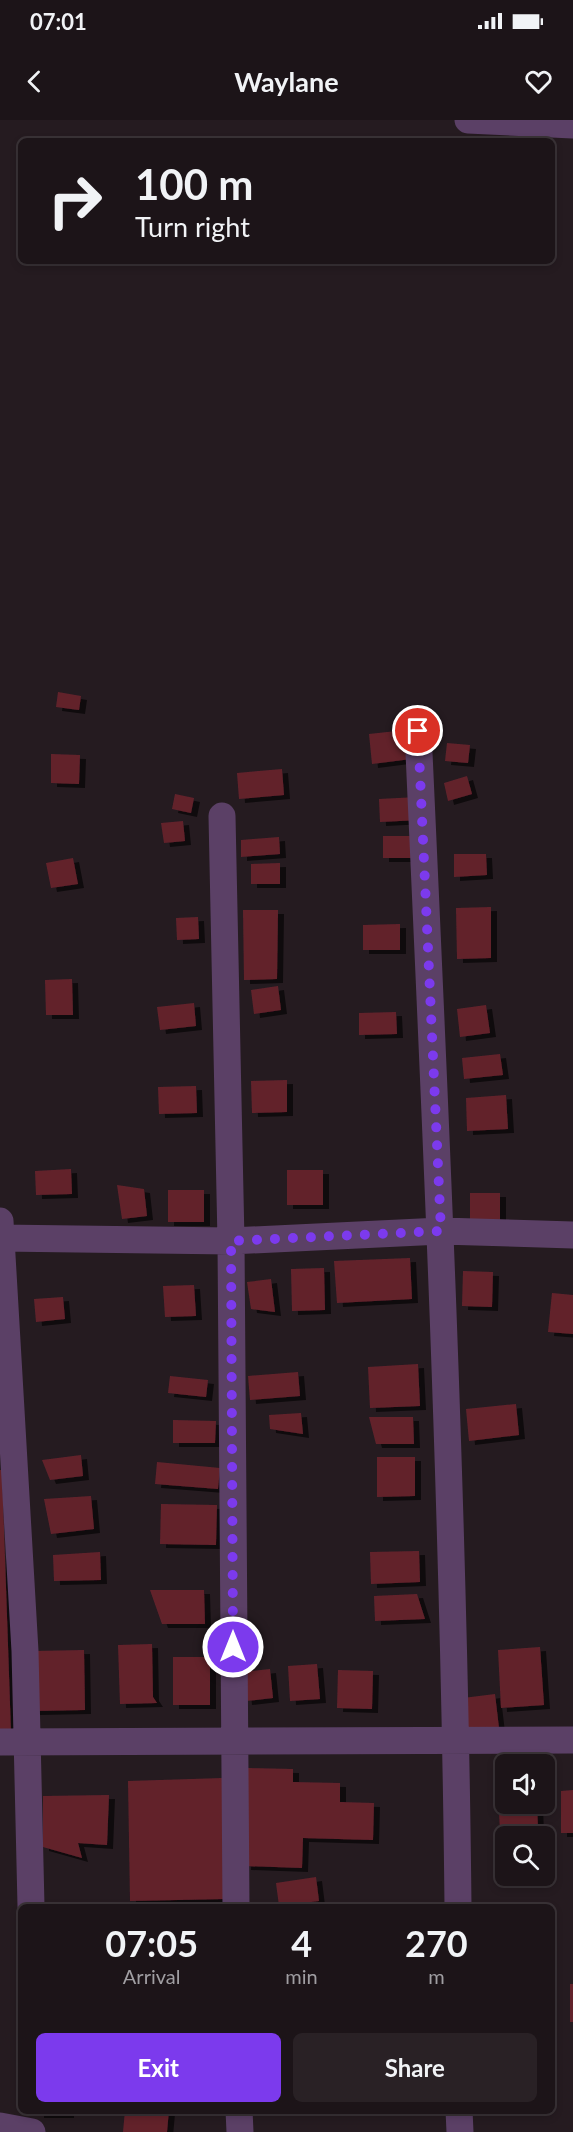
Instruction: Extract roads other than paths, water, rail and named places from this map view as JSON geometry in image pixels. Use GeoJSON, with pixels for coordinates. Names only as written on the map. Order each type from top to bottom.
{"type":"FeatureCollection","features":[{"type":"Feature","properties":{"kind":"street"},"geometry":{"type":"LineString","coordinates":[[468,120],[573,125]]}},
{"type":"Feature","properties":{"kind":"street"},"geometry":{"type":"LineString","coordinates":[[418,731],[441,1231],[456,1740],[458,1904]]}},
{"type":"Feature","properties":{"kind":"street"},"geometry":{"type":"LineString","coordinates":[[222,816],[231,1241],[236,1904]]}},
{"type":"Feature","properties":{"kind":"street"},"geometry":{"type":"LineString","coordinates":[[0,1221],[28,1742],[32,1904]]}},
{"type":"Feature","properties":{"kind":"street"},"geometry":{"type":"LineString","coordinates":[[0,1238],[231,1241],[441,1231],[573,1235]]}},
{"type":"Feature","properties":{"kind":"street"},"geometry":{"type":"LineString","coordinates":[[0,1742],[234,1743],[573,1740]]}},
{"type":"Feature","properties":{"kind":"street"},"geometry":{"type":"LineString","coordinates":[[0,2126],[34,2132],[35,2114]]}},
{"type":"Feature","properties":{"kind":"street"},"geometry":{"type":"LineString","coordinates":[[239,2114],[240,2132]]}},
{"type":"Feature","properties":{"kind":"street"},"geometry":{"type":"LineString","coordinates":[[459,2114],[459,2132]]}}]}
